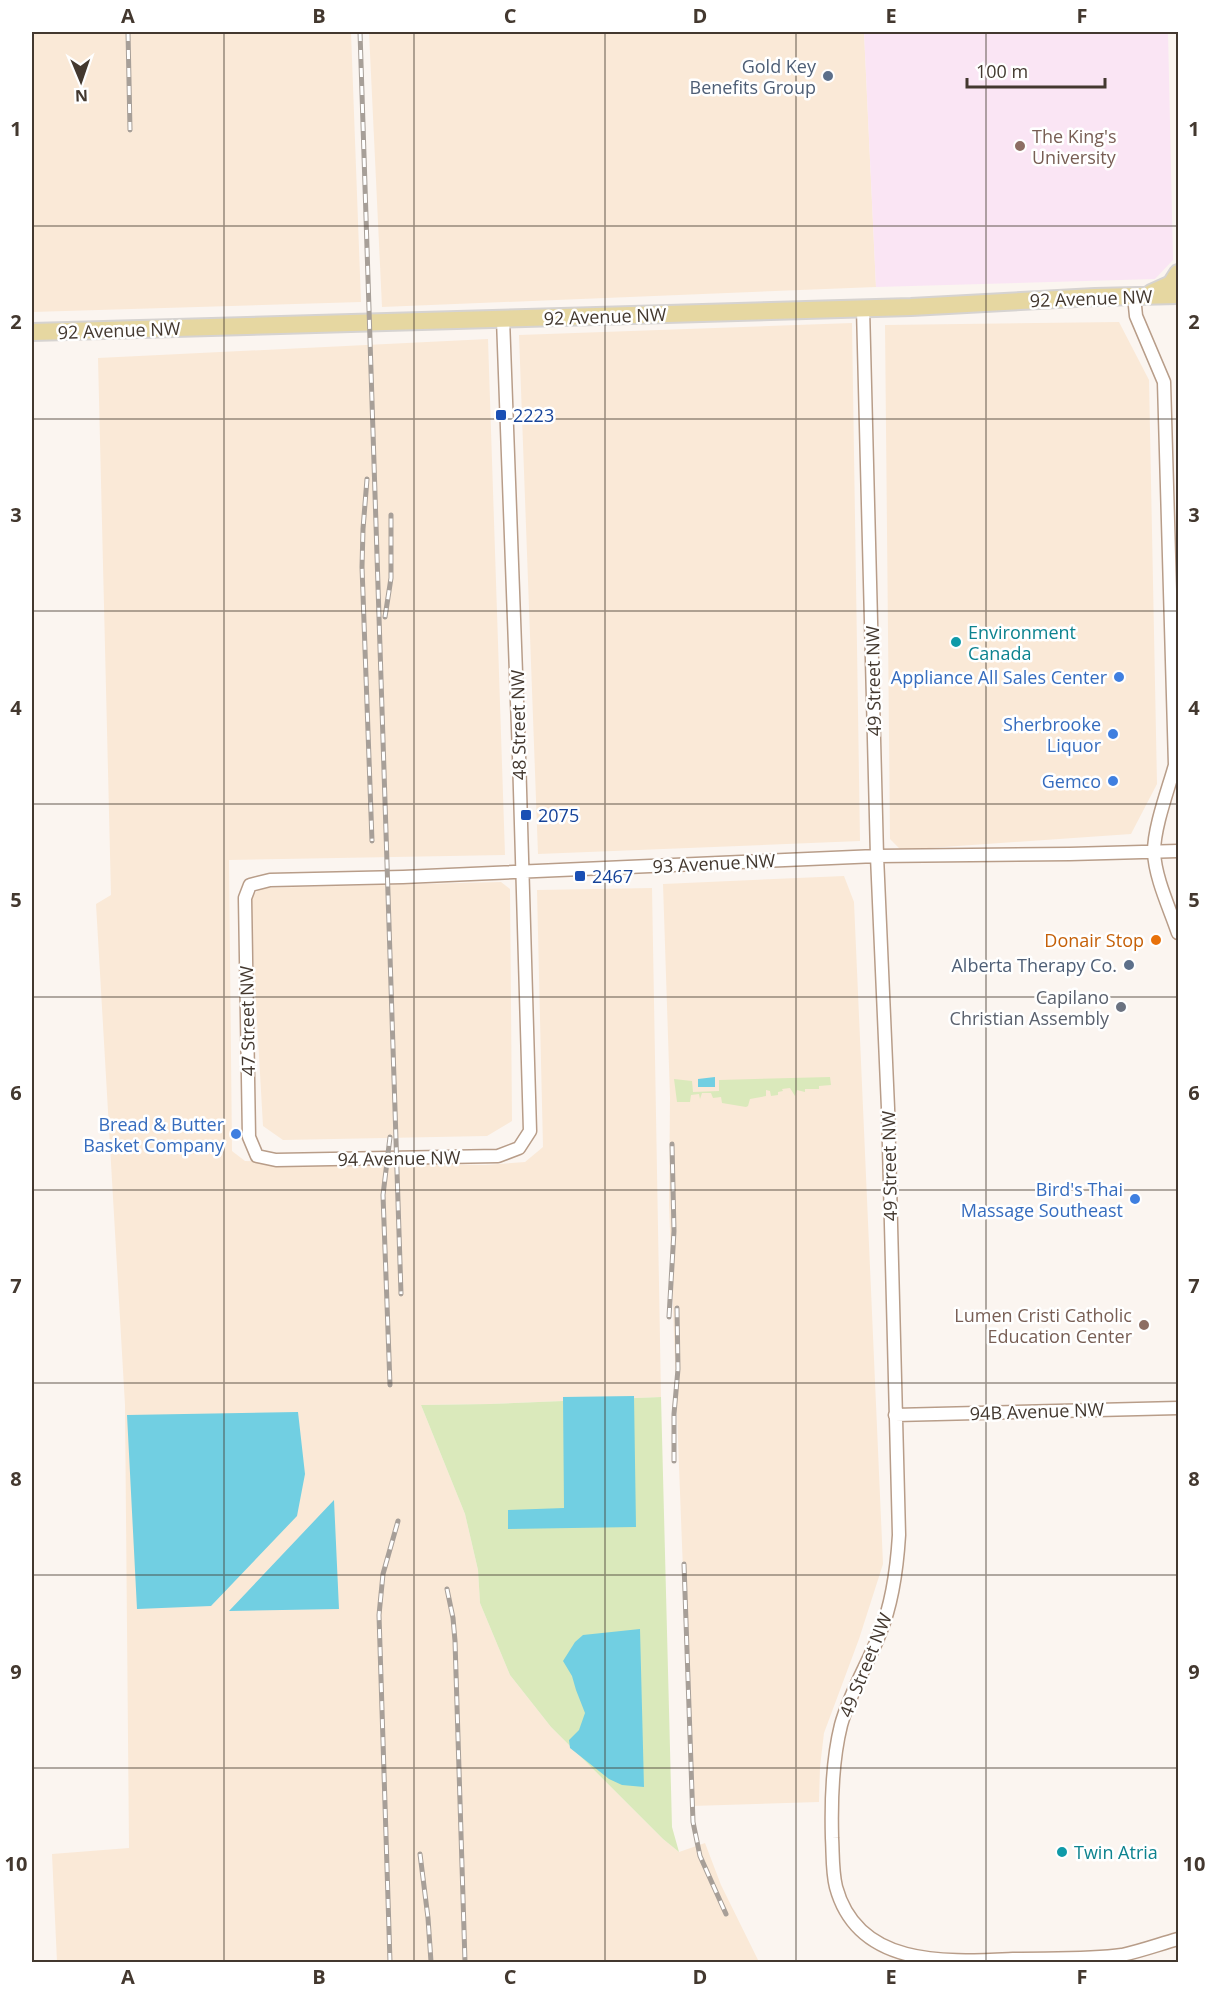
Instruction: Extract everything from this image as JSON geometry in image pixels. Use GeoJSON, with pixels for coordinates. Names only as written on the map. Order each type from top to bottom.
{"type":"FeatureCollection","features":[{"type":"Feature","properties":{"kind":"main road"},"geometry":{"type":"LineString","coordinates":[[1140,296],[1171,284],[1179,273]]}},
{"type":"Feature","properties":{"kind":"main road","name":"92 Avenue NW"},"geometry":{"type":"LineString","coordinates":[[32,332],[863,308],[1179,295]]}},
{"type":"Feature","properties":{"kind":"street"},"geometry":{"type":"LineString","coordinates":[[1140,296],[1136,316],[1164,382],[1175,765],[1154,851],[1157,871],[1179,933]]}},
{"type":"Feature","properties":{"kind":"street","name":"49 Street NW"},"geometry":{"type":"LineString","coordinates":[[863,308],[877,856],[888,1108],[898,1535],[897,1562],[887,1616],[851,1696],[838,1741],[832,1801],[833,1866],[840,1897],[849,1916],[863,1932],[891,1950],[926,1960],[966,1961],[1119,1955],[1179,1939]]}},
{"type":"Feature","properties":{"kind":"street","name":"48 Street NW"},"geometry":{"type":"LineString","coordinates":[[503,319],[524,872],[530,1131]]}},
{"type":"Feature","properties":{"kind":"street","name":"93 Avenue NW"},"geometry":{"type":"LineString","coordinates":[[250,885],[270,880],[524,872],[877,856],[1179,851]]}},
{"type":"Feature","properties":{"kind":"street","name":"47 Street NW"},"geometry":{"type":"LineString","coordinates":[[250,885],[245,898],[249,1137],[257,1156]]}},
{"type":"Feature","properties":{"kind":"street","name":"94 Avenue NW"},"geometry":{"type":"LineString","coordinates":[[257,1156],[276,1160],[498,1156],[519,1148],[530,1131]]}},
{"type":"Feature","properties":{"kind":"street","name":"94B Avenue NW"},"geometry":{"type":"LineString","coordinates":[[895,1415],[1179,1408]]}},
{"type":"Feature","properties":{"kind":"shaded area"},"geometry":{"type":"Polygon","coordinates":[[[32,32],[351,32],[361,302],[32,312],[32,32]]]}},
{"type":"Feature","properties":{"kind":"shaded area"},"geometry":{"type":"Polygon","coordinates":[[[369,32],[864,32],[876,287],[382,307],[369,32]]]}},
{"type":"Feature","properties":{"kind":"shaded area","name":"The King's University"},"geometry":{"type":"Polygon","coordinates":[[[864,32],[1168,32],[1173,260],[1155,279],[876,287],[864,32]]]}},
{"type":"Feature","properties":{"kind":"shaded area"},"geometry":{"type":"Polygon","coordinates":[[[1119,322],[1149,380],[1157,784],[1131,834],[901,850],[890,839],[885,325],[1119,322]]]}},
{"type":"Feature","properties":{"kind":"shaded area"},"geometry":{"type":"Polygon","coordinates":[[[852,323],[860,841],[538,854],[519,335],[852,323]]]}},
{"type":"Feature","properties":{"kind":"shaded area"},"geometry":{"type":"Polygon","coordinates":[[[488,339],[505,855],[229,860],[232,1151],[245,1161],[485,1165],[525,1162],[543,1147],[537,890],[652,888],[661,1397],[421,1405],[465,1514],[478,1570],[480,1603],[510,1675],[551,1727],[663,1839],[679,1852],[705,1843],[721,1885],[759,1962],[57,1962],[52,1854],[129,1848],[125,1405],[96,904],[111,895],[98,358],[488,339]]]}},
{"type":"Feature","properties":{"kind":"shaded area"},"geometry":{"type":"Polygon","coordinates":[[[844,876],[854,902],[883,1564],[859,1639],[824,1733],[819,1802],[692,1806],[669,1205],[670,1097],[663,884],[844,876]]]}},
{"type":"Feature","properties":{"kind":"shaded area"},"geometry":{"type":"Polygon","coordinates":[[[501,882],[510,889],[512,1121],[487,1136],[283,1140],[263,1126],[250,898],[261,888],[501,882]]]}},
{"type":"Feature","properties":{"kind":"green space"},"geometry":{"type":"Polygon","coordinates":[[[830,1077],[831,1085],[819,1086],[819,1089],[805,1089],[805,1092],[797,1090],[795,1096],[790,1088],[782,1089],[783,1091],[778,1092],[778,1095],[771,1096],[770,1091],[766,1090],[766,1096],[750,1099],[746,1107],[722,1103],[721,1097],[713,1098],[711,1093],[702,1093],[700,1099],[699,1094],[691,1095],[690,1102],[677,1102],[674,1079],[692,1081],[693,1092],[719,1091],[719,1080],[830,1077]]]}},
{"type":"Feature","properties":{"kind":"green space"},"geometry":{"type":"Polygon","coordinates":[[[661,1397],[672,1827],[679,1852],[663,1839],[551,1727],[510,1675],[480,1603],[478,1570],[465,1514],[421,1405],[661,1397]]]}},
{"type":"Feature","properties":{"kind":"water"},"geometry":{"type":"Polygon","coordinates":[[[715,1077],[715,1087],[698,1087],[698,1079],[715,1077]]]}},
{"type":"Feature","properties":{"kind":"water"},"geometry":{"type":"Polygon","coordinates":[[[634,1396],[636,1527],[508,1529],[508,1510],[564,1508],[563,1397],[634,1396]]]}},
{"type":"Feature","properties":{"kind":"water"},"geometry":{"type":"Polygon","coordinates":[[[298,1412],[305,1474],[297,1516],[211,1606],[137,1609],[127,1415],[298,1412]]]}},
{"type":"Feature","properties":{"kind":"water"},"geometry":{"type":"Polygon","coordinates":[[[334,1500],[339,1609],[229,1611],[334,1500]]]}},
{"type":"Feature","properties":{"kind":"water"},"geometry":{"type":"Polygon","coordinates":[[[640,1629],[644,1787],[622,1785],[609,1779],[570,1748],[569,1740],[579,1730],[585,1713],[572,1676],[563,1661],[575,1642],[583,1635],[640,1629]]]}},
{"type":"Feature","properties":{"kind":"railway"},"geometry":{"type":"LineString","coordinates":[[128,32],[130,130]]}},
{"type":"Feature","properties":{"kind":"railway"},"geometry":{"type":"LineString","coordinates":[[360,32],[401,1294]]}},
{"type":"Feature","properties":{"kind":"railway"},"geometry":{"type":"LineString","coordinates":[[367,479],[362,567],[372,841]]}},
{"type":"Feature","properties":{"kind":"railway"},"geometry":{"type":"LineString","coordinates":[[385,617],[391,578],[391,515]]}},
{"type":"Feature","properties":{"kind":"railway"},"geometry":{"type":"LineString","coordinates":[[390,1137],[383,1195],[390,1385]]}},
{"type":"Feature","properties":{"kind":"railway"},"geometry":{"type":"LineString","coordinates":[[669,1317],[674,1231],[672,1144]]}},
{"type":"Feature","properties":{"kind":"railway"},"geometry":{"type":"LineString","coordinates":[[674,1461],[674,1414],[678,1369],[677,1308]]}},
{"type":"Feature","properties":{"kind":"railway"},"geometry":{"type":"LineString","coordinates":[[390,1962],[379,1615],[383,1574],[398,1521]]}},
{"type":"Feature","properties":{"kind":"railway"},"geometry":{"type":"LineString","coordinates":[[684,1564],[693,1822],[700,1856],[726,1914]]}},
{"type":"Feature","properties":{"kind":"railway"},"geometry":{"type":"LineString","coordinates":[[447,1589],[455,1641],[465,1962]]}},
{"type":"Feature","properties":{"kind":"railway"},"geometry":{"type":"LineString","coordinates":[[420,1854],[431,1962]]}},
{"type":"Feature","properties":{"kind":"place","name":"Gold Key Benefits Group"},"geometry":{"type":"Point","coordinates":[828,76]}},
{"type":"Feature","properties":{"kind":"place","name":"The King's University"},"geometry":{"type":"Point","coordinates":[1020,146]}},
{"type":"Feature","properties":{"kind":"place","name":"2223"},"geometry":{"type":"Point","coordinates":[501,415]}},
{"type":"Feature","properties":{"kind":"place","name":"Environment Canada"},"geometry":{"type":"Point","coordinates":[956,642]}},
{"type":"Feature","properties":{"kind":"place","name":"Appliance All Sales Center"},"geometry":{"type":"Point","coordinates":[1119,677]}},
{"type":"Feature","properties":{"kind":"place","name":"Sherbrooke Liquor"},"geometry":{"type":"Point","coordinates":[1113,734]}},
{"type":"Feature","properties":{"kind":"place","name":"Gemco"},"geometry":{"type":"Point","coordinates":[1113,781]}},
{"type":"Feature","properties":{"kind":"place","name":"2075"},"geometry":{"type":"Point","coordinates":[526,815]}},
{"type":"Feature","properties":{"kind":"place","name":"2467"},"geometry":{"type":"Point","coordinates":[580,876]}},
{"type":"Feature","properties":{"kind":"place","name":"Donair Stop"},"geometry":{"type":"Point","coordinates":[1156,940]}},
{"type":"Feature","properties":{"kind":"place","name":"Alberta Therapy Co."},"geometry":{"type":"Point","coordinates":[1129,965]}},
{"type":"Feature","properties":{"kind":"place","name":"Capilano Christian Assembly"},"geometry":{"type":"Point","coordinates":[1121,1007]}},
{"type":"Feature","properties":{"kind":"place","name":"Bread & Butter Basket Company"},"geometry":{"type":"Point","coordinates":[236,1134]}},
{"type":"Feature","properties":{"kind":"place","name":"Bird's Thai Massage Southeast"},"geometry":{"type":"Point","coordinates":[1135,1199]}},
{"type":"Feature","properties":{"kind":"place","name":"Lumen Cristi Catholic Education Center"},"geometry":{"type":"Point","coordinates":[1144,1325]}},
{"type":"Feature","properties":{"kind":"place","name":"Twin Atria"},"geometry":{"type":"Point","coordinates":[1062,1852]}}]}
